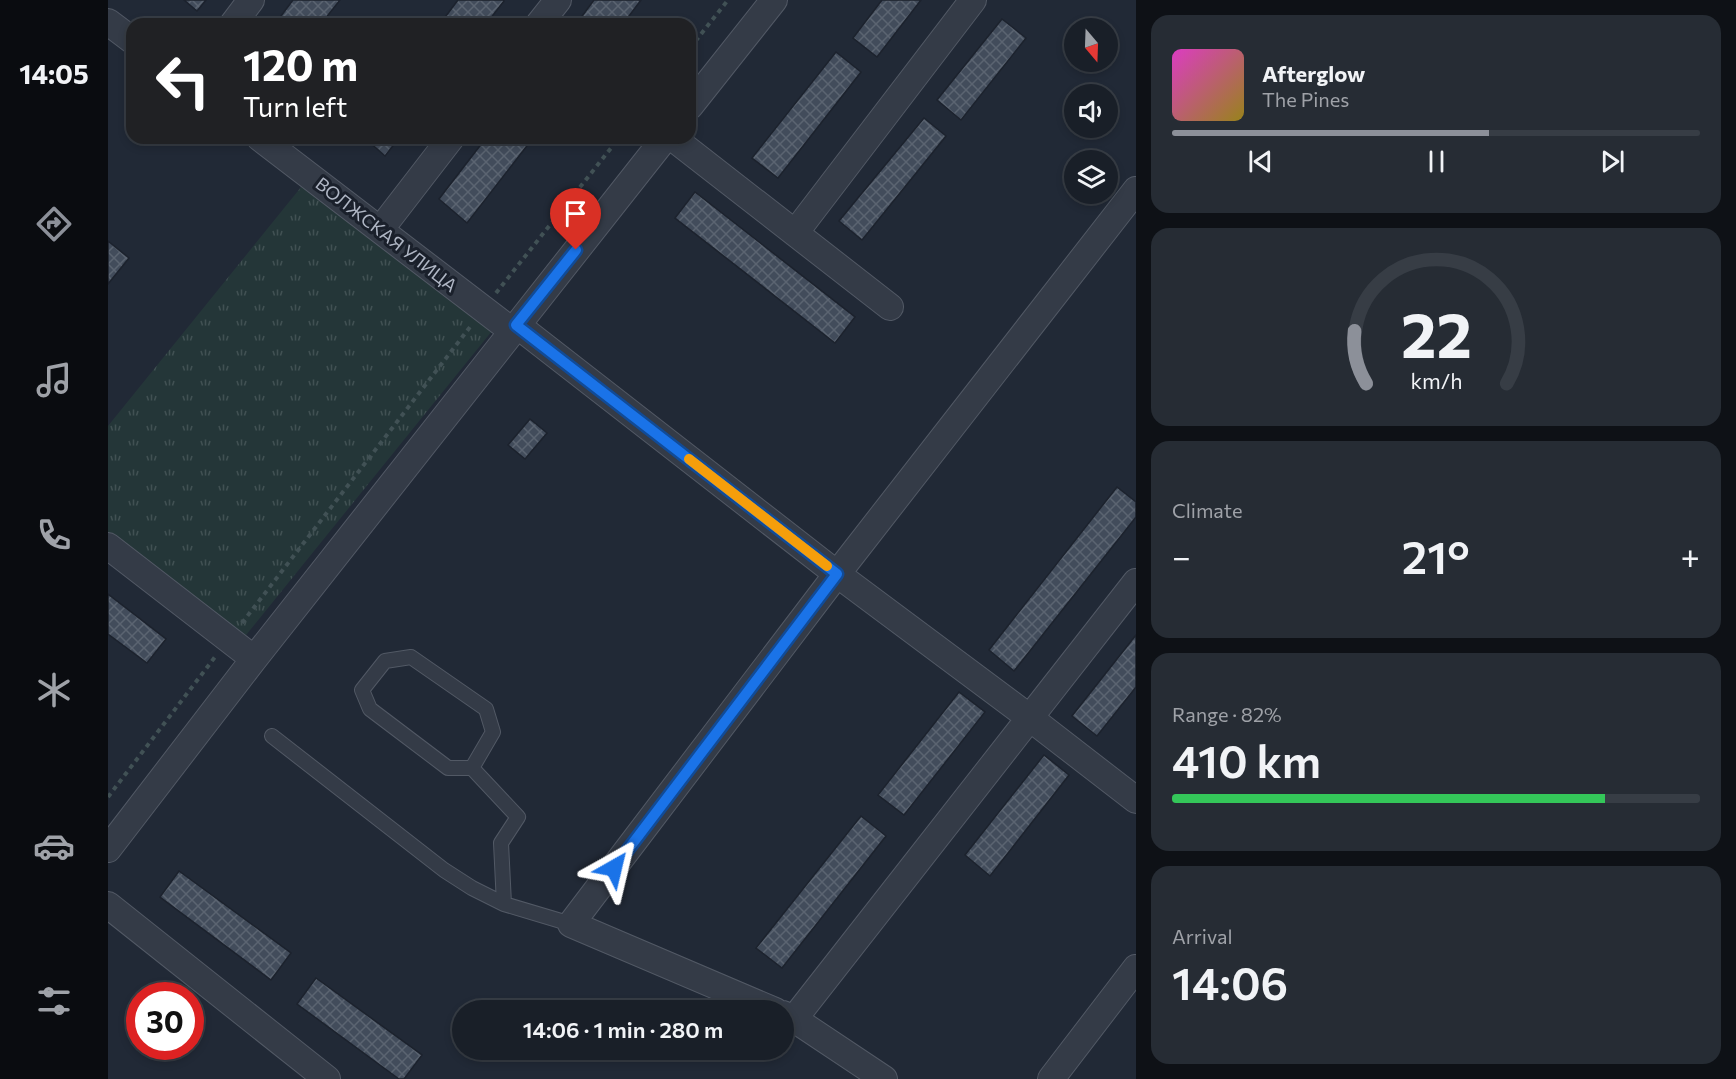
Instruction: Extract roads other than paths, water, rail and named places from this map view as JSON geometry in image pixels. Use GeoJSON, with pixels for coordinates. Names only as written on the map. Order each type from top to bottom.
{"type":"FeatureCollection","features":[{"type":"Feature","properties":{"kind":"street"},"geometry":{"type":"LineString","coordinates":[[238,18],[251,0]]}},
{"type":"Feature","properties":{"kind":"street"},"geometry":{"type":"LineString","coordinates":[[544,18],[558,0]]}},
{"type":"Feature","properties":{"kind":"street"},"geometry":{"type":"LineString","coordinates":[[696,98],[774,0]]}},
{"type":"Feature","properties":{"kind":"street"},"geometry":{"type":"LineString","coordinates":[[795,233],[973,0]]}},
{"type":"Feature","properties":{"kind":"street"},"geometry":{"type":"LineString","coordinates":[[108,22],[126,36]]}},
{"type":"Feature","properties":{"kind":"street","name":"ВОЛЖСКАЯ УЛИЦА"},"geometry":{"type":"LineString","coordinates":[[268,144],[483,309],[514,328],[1136,800]]}},
{"type":"Feature","properties":{"kind":"street"},"geometry":{"type":"LineString","coordinates":[[380,230],[446,144]]}},
{"type":"Feature","properties":{"kind":"street"},"geometry":{"type":"LineString","coordinates":[[108,849],[254,659],[660,144]]}},
{"type":"Feature","properties":{"kind":"street"},"geometry":{"type":"LineString","coordinates":[[681,144],[890,307]]}},
{"type":"Feature","properties":{"kind":"street"},"geometry":{"type":"LineString","coordinates":[[749,1000],[572,924],[837,574],[1136,190]]}},
{"type":"Feature","properties":{"kind":"street"},"geometry":{"type":"LineString","coordinates":[[108,546],[254,659]]}},
{"type":"Feature","properties":{"kind":"street"},"geometry":{"type":"LineString","coordinates":[[794,1003],[1030,718],[1136,582]]}},
{"type":"Feature","properties":{"kind":"street"},"geometry":{"type":"LineString","coordinates":[[108,905],[327,1079]]}},
{"type":"Feature","properties":{"kind":"street"},"geometry":{"type":"LineString","coordinates":[[1051,1079],[1136,968]]}},
{"type":"Feature","properties":{"kind":"street"},"geometry":{"type":"LineString","coordinates":[[794,1021],[884,1079]]}},
{"type":"Feature","properties":{"kind":"lane"},"geometry":{"type":"LineString","coordinates":[[472,768],[493,732],[486,710],[411,657],[385,661],[362,690],[370,710],[448,768],[472,768],[518,817],[501,843],[504,904]]}},
{"type":"Feature","properties":{"kind":"lane"},"geometry":{"type":"LineString","coordinates":[[272,736],[444,870],[472,888],[504,904],[572,924]]}}]}
